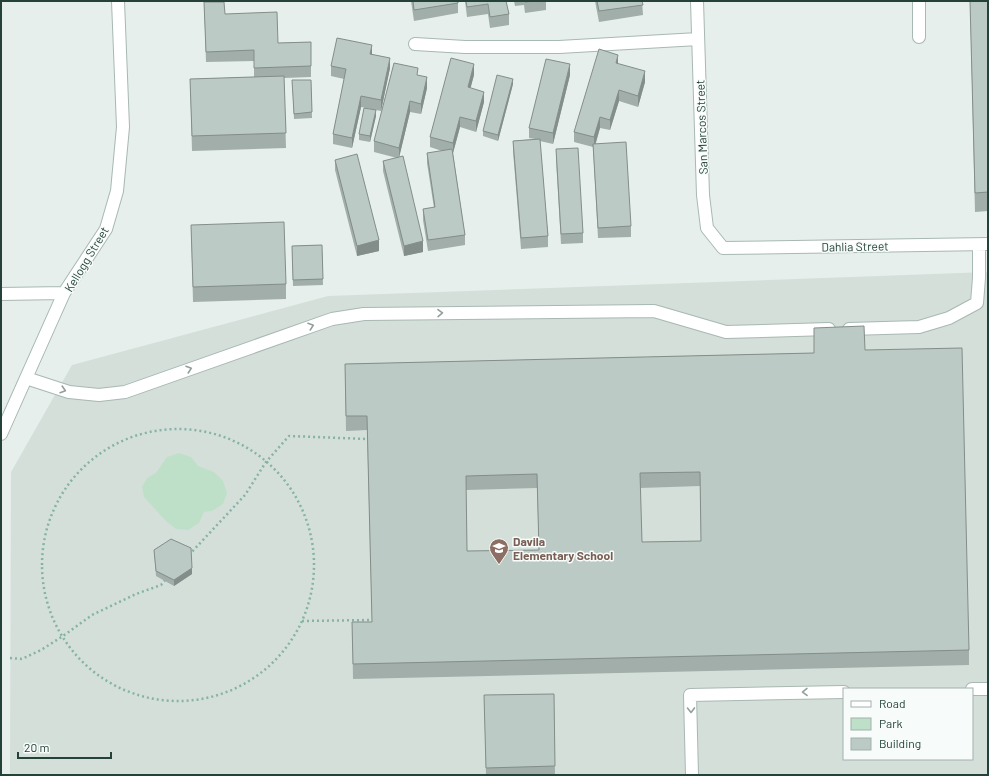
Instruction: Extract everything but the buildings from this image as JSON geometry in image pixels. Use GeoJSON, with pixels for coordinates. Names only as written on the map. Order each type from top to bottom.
{"type":"FeatureCollection","features":[{"type":"Feature","properties":{"kind":"street","name":"Kellogg Street"},"geometry":{"type":"LineString","coordinates":[[1,434],[64,293],[106,229],[117,191],[123,127],[118,1]]}},
{"type":"Feature","properties":{"kind":"street","name":"San Marcos Street"},"geometry":{"type":"LineString","coordinates":[[697,1],[703,195],[707,228],[722,248]]}},
{"type":"Feature","properties":{"kind":"street"},"geometry":{"type":"LineString","coordinates":[[919,1],[919,37]]}},
{"type":"Feature","properties":{"kind":"street"},"geometry":{"type":"LineString","coordinates":[[415,44],[465,47],[559,47],[698,39]]}},
{"type":"Feature","properties":{"kind":"street"},"geometry":{"type":"LineString","coordinates":[[26,378],[69,392],[98,395],[125,392],[332,319],[364,314],[654,311],[726,332],[919,327],[949,318],[977,303],[984,244]]}},
{"type":"Feature","properties":{"kind":"street","name":"Dahlia Street"},"geometry":{"type":"LineString","coordinates":[[722,248],[984,244]]}},
{"type":"Feature","properties":{"kind":"street"},"geometry":{"type":"LineString","coordinates":[[1,294],[64,293]]}},
{"type":"Feature","properties":{"kind":"street"},"geometry":{"type":"LineString","coordinates":[[973,689],[988,689]]}},
{"type":"Feature","properties":{"kind":"street"},"geometry":{"type":"LineString","coordinates":[[692,775],[690,695],[843,692]]}},
{"type":"Feature","properties":{"kind":"path"},"geometry":{"type":"LineString","coordinates":[[173,427],[232,438],[281,473],[311,525],[316,585],[302,621],[294,641],[250,682],[193,702],[140,696],[92,672],[58,631],[42,580],[44,535],[61,494],[90,460],[129,436],[173,427]]}},
{"type":"Feature","properties":{"kind":"path"},"geometry":{"type":"LineString","coordinates":[[187,556],[245,495],[266,462],[290,436],[367,438]]}},
{"type":"Feature","properties":{"kind":"path"},"geometry":{"type":"LineString","coordinates":[[10,658],[22,659],[41,650],[92,615],[136,594],[161,585],[172,573]]}},
{"type":"Feature","properties":{"kind":"path"},"geometry":{"type":"LineString","coordinates":[[302,621],[372,620]]}},
{"type":"Feature","properties":{"kind":"shaded area","name":"Davila Elementary School"},"geometry":{"type":"Polygon","coordinates":[[[988,272],[988,775],[10,775],[11,472],[72,365],[328,296],[988,272]]]}},
{"type":"Feature","properties":{"kind":"green space"},"geometry":{"type":"Polygon","coordinates":[[[179,453],[191,457],[198,466],[214,472],[223,481],[227,493],[223,504],[212,511],[204,512],[199,523],[188,530],[176,529],[166,521],[144,497],[142,487],[147,478],[156,473],[167,457],[179,453]]]}},
{"type":"Feature","properties":{"kind":"place","name":"Davila Elementary School"},"geometry":{"type":"Point","coordinates":[499,565]}}]}
